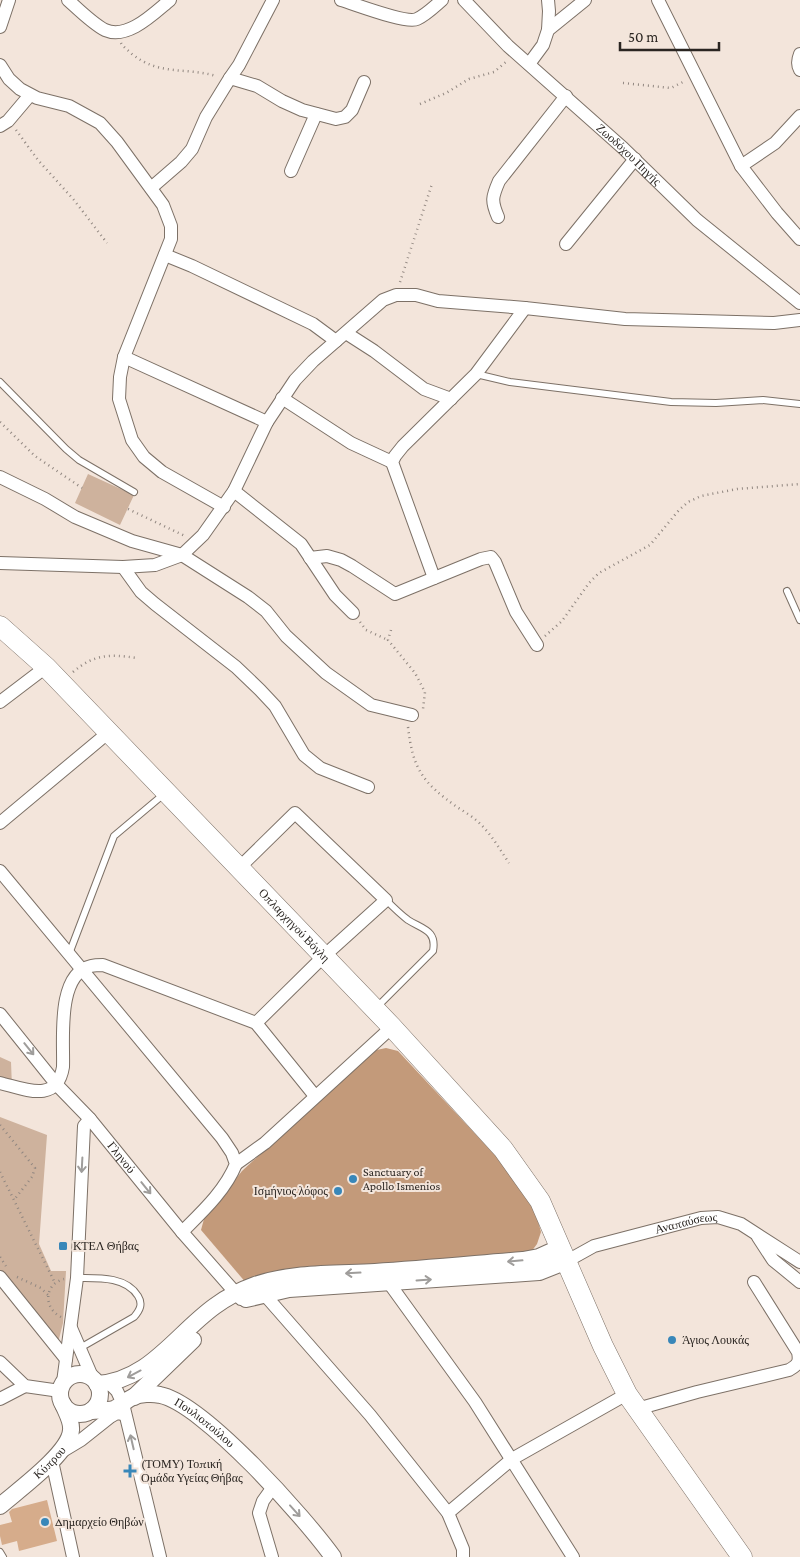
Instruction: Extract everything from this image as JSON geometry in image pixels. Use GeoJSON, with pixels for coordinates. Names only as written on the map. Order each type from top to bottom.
{"type":"FeatureCollection","features":[{"type":"Feature","properties":{"kind":"main road","name":"Οπλαρχηγού Βόγλη"},"geometry":{"type":"LineString","coordinates":[[0,626],[61,682],[375,1009],[502,1149],[540,1201],[603,1346],[632,1401],[742,1557]]}},
{"type":"Feature","properties":{"kind":"street"},"geometry":{"type":"LineString","coordinates":[[1,21],[9,0]]}},
{"type":"Feature","properties":{"kind":"street"},"geometry":{"type":"LineString","coordinates":[[75,2],[104,30],[115,33],[139,26],[170,0]]}},
{"type":"Feature","properties":{"kind":"street"},"geometry":{"type":"LineString","coordinates":[[151,188],[181,162],[192,149],[206,117],[239,64],[273,0]]}},
{"type":"Feature","properties":{"kind":"street"},"geometry":{"type":"LineString","coordinates":[[341,0],[384,14],[412,20],[418,19],[442,0]]}},
{"type":"Feature","properties":{"kind":"street","name":"Ζωοδόχου Πηγής"},"geometry":{"type":"LineString","coordinates":[[464,0],[516,52],[634,159],[697,220],[800,303]]}},
{"type":"Feature","properties":{"kind":"street"},"geometry":{"type":"LineString","coordinates":[[529,64],[543,45],[548,30],[548,0]]}},
{"type":"Feature","properties":{"kind":"street"},"geometry":{"type":"LineString","coordinates":[[548,30],[585,0]]}},
{"type":"Feature","properties":{"kind":"street"},"geometry":{"type":"LineString","coordinates":[[658,0],[741,166],[777,213],[800,239]]}},
{"type":"Feature","properties":{"kind":"street"},"geometry":{"type":"LineString","coordinates":[[800,54],[798,66],[800,70]]}},
{"type":"Feature","properties":{"kind":"street"},"geometry":{"type":"LineString","coordinates":[[0,65],[9,79],[30,95],[69,106],[100,123],[163,205],[171,226],[171,239],[124,357],[120,377],[119,398],[132,440],[144,457],[162,472],[224,507]]}},
{"type":"Feature","properties":{"kind":"street"},"geometry":{"type":"LineString","coordinates":[[230,78],[257,86],[282,101],[316,114],[336,119],[346,117],[352,110],[364,82]]}},
{"type":"Feature","properties":{"kind":"street"},"geometry":{"type":"LineString","coordinates":[[4,123],[30,95]]}},
{"type":"Feature","properties":{"kind":"street"},"geometry":{"type":"LineString","coordinates":[[498,217],[493,205],[492,195],[499,181],[566,96]]}},
{"type":"Feature","properties":{"kind":"street"},"geometry":{"type":"LineString","coordinates":[[290,171],[316,114]]}},
{"type":"Feature","properties":{"kind":"street"},"geometry":{"type":"LineString","coordinates":[[741,166],[775,143],[800,116]]}},
{"type":"Feature","properties":{"kind":"street"},"geometry":{"type":"LineString","coordinates":[[566,244],[634,159]]}},
{"type":"Feature","properties":{"kind":"street"},"geometry":{"type":"LineString","coordinates":[[165,255],[374,351],[424,389],[451,399]]}},
{"type":"Feature","properties":{"kind":"street"},"geometry":{"type":"LineString","coordinates":[[0,563],[123,567],[155,564],[182,555],[203,535],[224,507],[234,491],[267,422],[295,380],[384,300],[396,295],[416,295],[438,301],[624,319],[774,323],[800,320]]}},
{"type":"Feature","properties":{"kind":"street"},"geometry":{"type":"LineString","coordinates":[[392,462],[403,446],[476,374],[525,308]]}},
{"type":"Feature","properties":{"kind":"street"},"geometry":{"type":"LineString","coordinates":[[124,357],[267,422]]}},
{"type":"Feature","properties":{"kind":"street"},"geometry":{"type":"LineString","coordinates":[[282,398],[351,443],[392,462],[434,578]]}},
{"type":"Feature","properties":{"kind":"street"},"geometry":{"type":"LineString","coordinates":[[0,477],[45,499],[75,517],[132,540],[182,555],[248,597],[266,611],[286,636],[326,673],[371,706],[409,714]]}},
{"type":"Feature","properties":{"kind":"street"},"geometry":{"type":"LineString","coordinates":[[234,491],[301,544],[336,595],[353,613]]}},
{"type":"Feature","properties":{"kind":"street"},"geometry":{"type":"LineString","coordinates":[[310,558],[328,556],[341,560],[395,594],[491,557],[495,562],[516,612],[537,645]]}},
{"type":"Feature","properties":{"kind":"street"},"geometry":{"type":"LineString","coordinates":[[123,567],[141,592],[236,667],[260,690],[275,706],[304,755],[320,768],[368,787]]}},
{"type":"Feature","properties":{"kind":"street"},"geometry":{"type":"LineString","coordinates":[[0,702],[46,667]]}},
{"type":"Feature","properties":{"kind":"street"},"geometry":{"type":"LineString","coordinates":[[0,823],[109,732]]}},
{"type":"Feature","properties":{"kind":"street"},"geometry":{"type":"LineString","coordinates":[[239,868],[295,813],[386,900],[324,956],[256,1023]]}},
{"type":"Feature","properties":{"kind":"street"},"geometry":{"type":"LineString","coordinates":[[0,871],[222,1138],[232,1153],[236,1164]]}},
{"type":"Feature","properties":{"kind":"street"},"geometry":{"type":"LineString","coordinates":[[0,1083],[38,1092],[49,1090],[57,1084],[63,1067],[65,1002],[68,989],[74,978],[83,970],[90,966],[103,965],[256,1023],[315,1096]]}},
{"type":"Feature","properties":{"kind":"street","name":"Γληνού"},"geometry":{"type":"LineString","coordinates":[[0,1014],[57,1084],[90,1119],[182,1232],[239,1297]]}},
{"type":"Feature","properties":{"kind":"street"},"geometry":{"type":"LineString","coordinates":[[182,1232],[213,1200],[232,1174],[236,1164],[250,1156],[265,1143],[392,1027]]}},
{"type":"Feature","properties":{"kind":"street"},"geometry":{"type":"LineString","coordinates":[[71,1323],[80,1348],[100,1382],[100,1398],[96,1406],[91,1411],[79,1414],[67,1409],[62,1393],[76,1278],[84,1126],[90,1119]]}},
{"type":"Feature","properties":{"kind":"street","name":"Αναπαύσεως"},"geometry":{"type":"LineString","coordinates":[[564,1254],[701,1218],[718,1217],[742,1224],[757,1236],[800,1262]]}},
{"type":"Feature","properties":{"kind":"street"},"geometry":{"type":"LineString","coordinates":[[757,1236],[773,1260],[800,1282]]}},
{"type":"Feature","properties":{"kind":"street"},"geometry":{"type":"LineString","coordinates":[[73,1557],[57,1456],[127,1405],[239,1297],[289,1289],[381,1279],[539,1272],[564,1254]]}},
{"type":"Feature","properties":{"kind":"street"},"geometry":{"type":"LineString","coordinates":[[5,1273],[66,1359]]}},
{"type":"Feature","properties":{"kind":"street"},"geometry":{"type":"LineString","coordinates":[[100,1382],[129,1377],[152,1362],[214,1306],[239,1297],[270,1281],[290,1277],[381,1279]]}},
{"type":"Feature","properties":{"kind":"street"},"geometry":{"type":"LineString","coordinates":[[381,1279],[475,1402],[572,1557]]}},
{"type":"Feature","properties":{"kind":"street"},"geometry":{"type":"LineString","coordinates":[[448,1513],[512,1459],[632,1401],[697,1392],[790,1370],[796,1366],[800,1360],[798,1352],[754,1282]]}},
{"type":"Feature","properties":{"kind":"street"},"geometry":{"type":"LineString","coordinates":[[264,1294],[370,1415],[448,1513],[463,1549],[464,1557]]}},
{"type":"Feature","properties":{"kind":"street"},"geometry":{"type":"LineString","coordinates":[[0,1362],[25,1386],[62,1393]]}},
{"type":"Feature","properties":{"kind":"street"},"geometry":{"type":"LineString","coordinates":[[62,1393],[69,1377],[77,1374],[86,1375],[117,1391],[127,1405],[160,1557]]}},
{"type":"Feature","properties":{"kind":"street"},"geometry":{"type":"LineString","coordinates":[[0,1399],[25,1386]]}},
{"type":"Feature","properties":{"kind":"street","name":"Κύπρου"},"geometry":{"type":"LineString","coordinates":[[0,1506],[57,1456],[69,1441],[70,1420],[62,1393]]}},
{"type":"Feature","properties":{"kind":"street","name":"Πουλιοπούλου"},"geometry":{"type":"LineString","coordinates":[[91,1411],[127,1405],[153,1394],[161,1395],[184,1406],[215,1429],[273,1487],[323,1543],[333,1557]]}},
{"type":"Feature","properties":{"kind":"street"},"geometry":{"type":"LineString","coordinates":[[272,1557],[259,1513],[263,1501],[273,1487]]}},
{"type":"Feature","properties":{"kind":"lane"},"geometry":{"type":"LineString","coordinates":[[476,374],[510,382],[671,402],[716,403],[763,400],[800,404]]}},
{"type":"Feature","properties":{"kind":"lane"},"geometry":{"type":"LineString","coordinates":[[0,382],[79,460],[134,492]]}},
{"type":"Feature","properties":{"kind":"lane"},"geometry":{"type":"LineString","coordinates":[[788,592],[800,620]]}},
{"type":"Feature","properties":{"kind":"lane"},"geometry":{"type":"LineString","coordinates":[[69,954],[114,836],[166,792]]}},
{"type":"Feature","properties":{"kind":"lane"},"geometry":{"type":"LineString","coordinates":[[375,1009],[433,951],[434,943],[431,935],[424,928],[400,914],[386,900]]}},
{"type":"Feature","properties":{"kind":"lane"},"geometry":{"type":"LineString","coordinates":[[76,1278],[103,1278],[119,1281],[132,1288],[142,1305],[140,1311],[134,1317],[80,1348]]}},
{"type":"Feature","properties":{"kind":"lane"},"geometry":{"type":"LineString","coordinates":[[0,1552],[3,1557]]}},
{"type":"Feature","properties":{"kind":"path"},"geometry":{"type":"LineString","coordinates":[[115,33],[122,46],[136,58],[164,70],[230,78]]}},
{"type":"Feature","properties":{"kind":"path"},"geometry":{"type":"LineString","coordinates":[[420,104],[446,93],[468,79],[494,72],[516,52]]}},
{"type":"Feature","properties":{"kind":"path"},"geometry":{"type":"LineString","coordinates":[[623,83],[671,88],[695,73]]}},
{"type":"Feature","properties":{"kind":"path"},"geometry":{"type":"LineString","coordinates":[[4,123],[22,136],[38,160],[74,200],[107,244]]}},
{"type":"Feature","properties":{"kind":"path"},"geometry":{"type":"LineString","coordinates":[[396,295],[432,184]]}},
{"type":"Feature","properties":{"kind":"path"},"geometry":{"type":"LineString","coordinates":[[0,422],[35,456],[82,488]]}},
{"type":"Feature","properties":{"kind":"path"},"geometry":{"type":"LineString","coordinates":[[537,645],[562,621],[589,583],[599,573],[650,545],[688,502],[701,496],[737,489],[800,484]]}},
{"type":"Feature","properties":{"kind":"path"},"geometry":{"type":"LineString","coordinates":[[128,509],[196,542]]}},
{"type":"Feature","properties":{"kind":"path"},"geometry":{"type":"LineString","coordinates":[[353,613],[366,630],[375,636],[388,640],[415,673],[425,692],[424,708],[418,713],[409,714],[412,754],[418,770],[440,795],[475,820],[489,833],[509,863]]}},
{"type":"Feature","properties":{"kind":"path"},"geometry":{"type":"LineString","coordinates":[[388,640],[391,630]]}},
{"type":"Feature","properties":{"kind":"path"},"geometry":{"type":"LineString","coordinates":[[61,682],[80,666],[96,658],[116,655],[137,658]]}},
{"type":"Feature","properties":{"kind":"path"},"geometry":{"type":"LineString","coordinates":[[0,1125],[35,1168],[32,1177],[14,1200]]}},
{"type":"Feature","properties":{"kind":"path"},"geometry":{"type":"LineString","coordinates":[[0,1172],[55,1283]]}},
{"type":"Feature","properties":{"kind":"path"},"geometry":{"type":"LineString","coordinates":[[0,1257],[5,1273]]}},
{"type":"Feature","properties":{"kind":"path"},"geometry":{"type":"LineString","coordinates":[[15,1275],[41,1288],[48,1295]]}},
{"type":"Feature","properties":{"kind":"path"},"geometry":{"type":"LineString","coordinates":[[71,1323],[53,1313],[48,1301],[48,1295],[55,1283],[60,1280],[76,1278]]}},
{"type":"Feature","properties":{"kind":"shaded area"},"geometry":{"type":"Polygon","coordinates":[[[88,474],[134,495],[120,525],[75,503],[88,474]]]}},
{"type":"Feature","properties":{"kind":"shaded area"},"geometry":{"type":"Polygon","coordinates":[[[386,1048],[398,1051],[508,1169],[535,1210],[541,1232],[537,1244],[531,1252],[247,1284],[201,1230],[204,1219],[242,1171],[372,1051],[386,1048]]]}},
{"type":"Feature","properties":{"kind":"shaded area"},"geometry":{"type":"Polygon","coordinates":[[[0,1057],[11,1062],[12,1087],[0,1083],[0,1057]]]}},
{"type":"Feature","properties":{"kind":"shaded area"},"geometry":{"type":"Polygon","coordinates":[[[0,1117],[47,1135],[39,1244],[51,1271],[66,1271],[63,1323],[58,1343],[0,1270],[0,1117]]]}},
{"type":"Feature","properties":{"kind":"building"},"geometry":{"type":"Polygon","coordinates":[[[47,1500],[57,1541],[19,1551],[17,1541],[2,1545],[0,1525],[12,1522],[9,1512],[12,1509],[47,1500]]]}},
{"type":"Feature","properties":{"kind":"place","name":"Sanctuary of Apollo Ismenios"},"geometry":{"type":"Point","coordinates":[353,1179]}},
{"type":"Feature","properties":{"kind":"place","name":"Ισμήνιος λόφος"},"geometry":{"type":"Point","coordinates":[338,1191]}},
{"type":"Feature","properties":{"kind":"place","name":"ΚΤΕΛ Θήβας"},"geometry":{"type":"Point","coordinates":[63,1246]}},
{"type":"Feature","properties":{"kind":"place","name":"Άγιος Λουκάς"},"geometry":{"type":"Point","coordinates":[672,1340]}},
{"type":"Feature","properties":{"kind":"place","name":"(ΤΟΜΥ) Τοπική Ομάδα Υγείας Θήβας"},"geometry":{"type":"Point","coordinates":[130,1471]}},
{"type":"Feature","properties":{"kind":"place","name":"Δημαρχείο Θηβών"},"geometry":{"type":"Point","coordinates":[45,1522]}}]}
